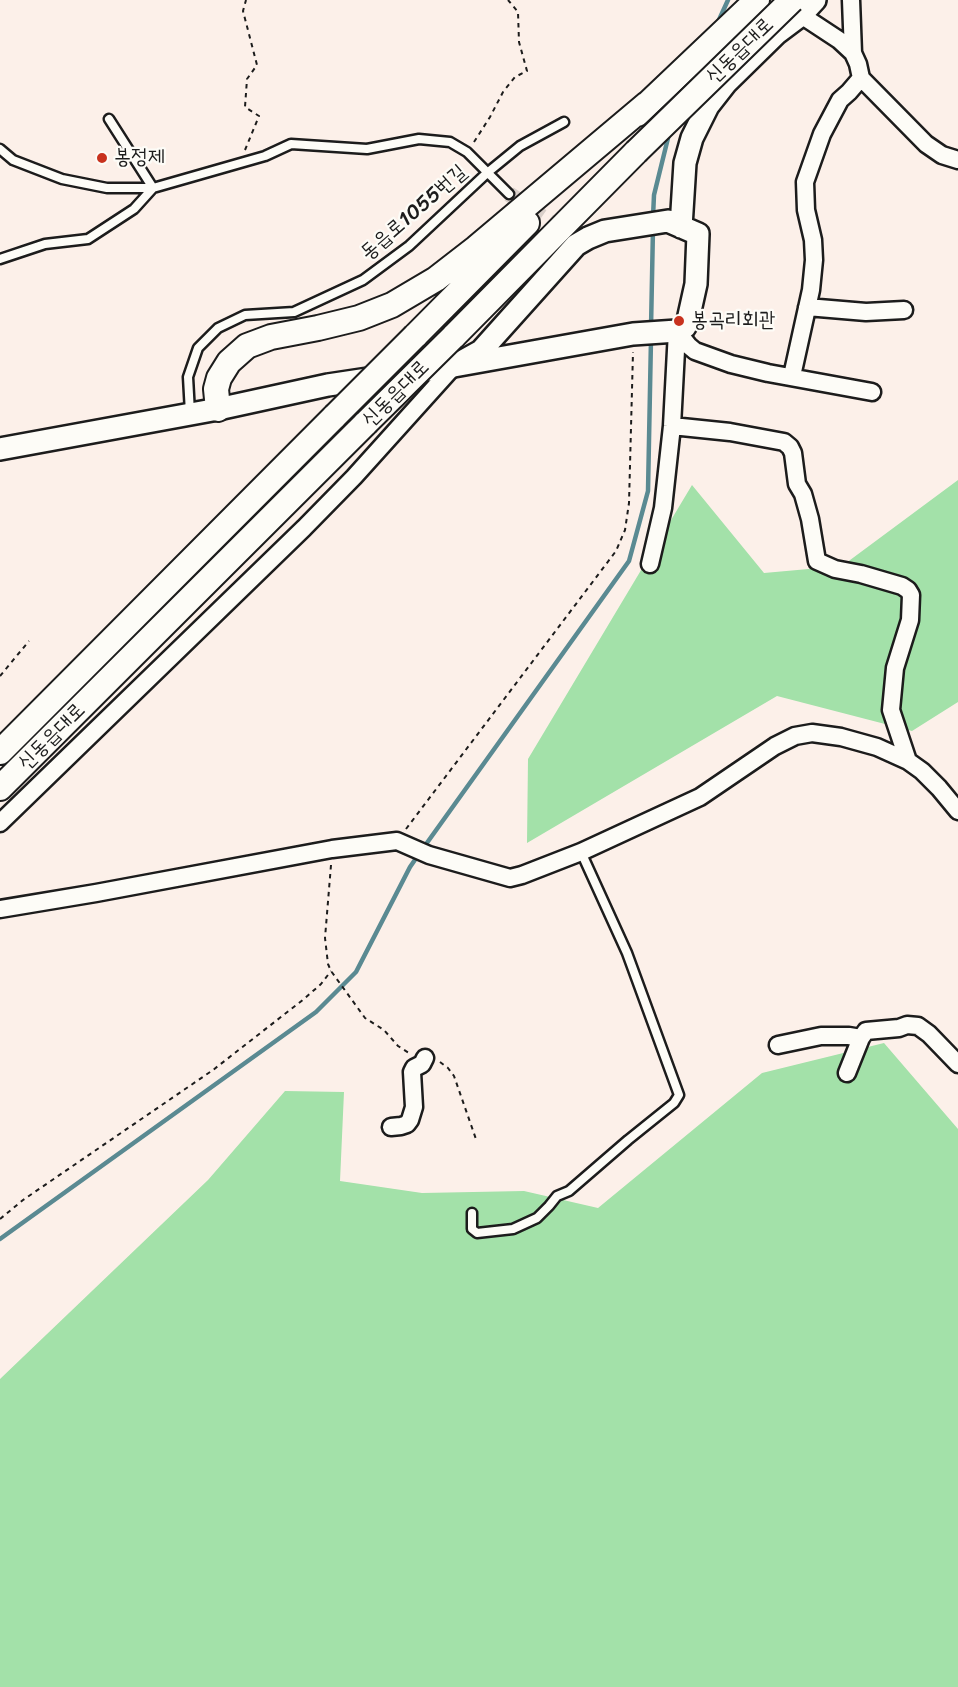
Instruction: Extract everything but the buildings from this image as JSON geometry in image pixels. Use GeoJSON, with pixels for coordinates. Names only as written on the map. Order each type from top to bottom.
{"type":"FeatureCollection","features":[{"type":"Feature","properties":{"kind":"main road","name":"신동읍대로"},"geometry":{"type":"LineString","coordinates":[[0,752],[647,104],[757,0]]}},
{"type":"Feature","properties":{"kind":"main road","name":"신동읍대로"},"geometry":{"type":"LineString","coordinates":[[0,788],[636,152],[803,5]]}},
{"type":"Feature","properties":{"kind":"main road"},"geometry":{"type":"LineString","coordinates":[[218,409],[216,389],[219,378],[229,362],[247,346],[271,337],[359,318],[392,305],[436,279],[647,104]]}},
{"type":"Feature","properties":{"kind":"street"},"geometry":{"type":"LineString","coordinates":[[851,0],[853,53]]}},
{"type":"Feature","properties":{"kind":"street"},"geometry":{"type":"LineString","coordinates":[[674,224],[692,138],[708,106],[726,83],[803,5],[853,53],[861,78],[926,144],[942,155],[958,160]]}},
{"type":"Feature","properties":{"kind":"street"},"geometry":{"type":"LineString","coordinates":[[792,376],[811,290],[814,260],[814,244],[806,210],[805,182],[822,134],[840,100],[861,78]]}},
{"type":"Feature","properties":{"kind":"street"},"geometry":{"type":"LineString","coordinates":[[0,449],[218,409],[328,385],[454,366],[637,334],[673,331],[686,327],[696,284],[698,234],[674,224],[637,226],[605,231],[588,238],[570,238],[481,351],[454,366],[354,477],[304,528],[0,823]]}},
{"type":"Feature","properties":{"kind":"street"},"geometry":{"type":"LineString","coordinates":[[807,307],[866,312],[904,310]]}},
{"type":"Feature","properties":{"kind":"street"},"geometry":{"type":"LineString","coordinates":[[673,331],[689,346],[708,356],[743,367],[872,392]]}},
{"type":"Feature","properties":{"kind":"street"},"geometry":{"type":"LineString","coordinates":[[650,564],[663,507],[672,426],[673,331]]}},
{"type":"Feature","properties":{"kind":"street"},"geometry":{"type":"LineString","coordinates":[[672,426],[730,432],[784,442],[793,453],[798,483],[810,519],[817,561],[902,586],[908,590],[911,595],[910,620],[895,669],[891,710],[909,761]]}},
{"type":"Feature","properties":{"kind":"street"},"geometry":{"type":"LineString","coordinates":[[0,909],[332,849],[400,843],[429,855],[510,878],[581,852],[700,797],[775,746],[795,736],[812,733],[841,737],[877,747],[909,761],[939,788],[958,811]]}},
{"type":"Feature","properties":{"kind":"street"},"geometry":{"type":"LineString","coordinates":[[847,1073],[866,1031],[899,1028],[907,1025],[918,1026],[929,1034],[958,1064]]}},
{"type":"Feature","properties":{"kind":"street"},"geometry":{"type":"LineString","coordinates":[[778,1045],[821,1036],[861,1038]]}},
{"type":"Feature","properties":{"kind":"street"},"geometry":{"type":"LineString","coordinates":[[391,1127],[407,1124],[410,1120],[414,1107],[412,1072],[414,1068],[422,1064],[425,1058]]}},
{"type":"Feature","properties":{"kind":"lane"},"geometry":{"type":"LineString","coordinates":[[0,259],[45,244],[88,239],[134,209],[153,188],[109,119]]}},
{"type":"Feature","properties":{"kind":"lane","name":"동읍로1055번길"},"geometry":{"type":"LineString","coordinates":[[190,413],[188,377],[198,348],[218,328],[245,315],[294,312],[363,280],[409,246],[487,173],[520,146],[564,122]]}},
{"type":"Feature","properties":{"kind":"lane","name":"동읍로1055번길"},"geometry":{"type":"LineString","coordinates":[[0,149],[13,160],[62,179],[107,188],[153,188],[265,156],[291,144],[367,149],[419,139],[450,142],[467,152],[509,194]]}},
{"type":"Feature","properties":{"kind":"lane"},"geometry":{"type":"LineString","coordinates":[[472,1214],[472,1229],[477,1233],[513,1229],[537,1218],[557,1196],[569,1191],[674,1103],[679,1095],[627,954],[581,852]]}},
{"type":"Feature","properties":{"kind":"path"},"geometry":{"type":"LineString","coordinates":[[239,164],[259,116],[245,107],[247,79],[257,65],[243,11],[246,0]]}},
{"type":"Feature","properties":{"kind":"path"},"geometry":{"type":"LineString","coordinates":[[467,152],[503,92],[514,77],[526,70],[519,42],[518,12],[508,0]]}},
{"type":"Feature","properties":{"kind":"path"},"geometry":{"type":"LineString","coordinates":[[400,843],[616,551],[625,530],[628,502],[637,334]]}},
{"type":"Feature","properties":{"kind":"path"},"geometry":{"type":"LineString","coordinates":[[0,676],[29,641]]}},
{"type":"Feature","properties":{"kind":"path"},"geometry":{"type":"LineString","coordinates":[[332,849],[325,938],[328,964],[348,993]]}},
{"type":"Feature","properties":{"kind":"path"},"geometry":{"type":"LineString","coordinates":[[0,1219],[23,1200],[213,1070],[304,999],[331,971]]}},
{"type":"Feature","properties":{"kind":"green space"},"geometry":{"type":"Polygon","coordinates":[[[958,480],[958,702],[912,731],[777,696],[527,843],[528,759],[692,485],[764,573],[842,566],[958,480]]]}},
{"type":"Feature","properties":{"kind":"green space"},"geometry":{"type":"Polygon","coordinates":[[[884,1043],[958,1129],[958,1687],[0,1687],[0,1379],[208,1180],[285,1091],[344,1092],[340,1181],[422,1193],[524,1191],[598,1208],[762,1073],[884,1043]]]}},
{"type":"Feature","properties":{"kind":"waterway"},"geometry":{"type":"LineString","coordinates":[[718,22],[728,0]]}},
{"type":"Feature","properties":{"kind":"waterway"},"geometry":{"type":"LineString","coordinates":[[653,217],[654,195],[669,134]]}},
{"type":"Feature","properties":{"kind":"waterway"},"geometry":{"type":"LineString","coordinates":[[651,328],[653,228]]}},
{"type":"Feature","properties":{"kind":"waterway"},"geometry":{"type":"LineString","coordinates":[[424,847],[629,561],[648,491],[651,339]]}},
{"type":"Feature","properties":{"kind":"waterway"},"geometry":{"type":"LineString","coordinates":[[0,1239],[316,1012],[356,972],[410,867],[419,854]]}},
{"type":"Feature","properties":{"kind":"tunnel"},"geometry":{"type":"LineString","coordinates":[[509,194],[564,232]]}},
{"type":"Feature","properties":{"kind":"place","name":"봉정제"},"geometry":{"type":"Point","coordinates":[102,158]}},
{"type":"Feature","properties":{"kind":"place","name":"봉곡리회관"},"geometry":{"type":"Point","coordinates":[679,321]}}]}
